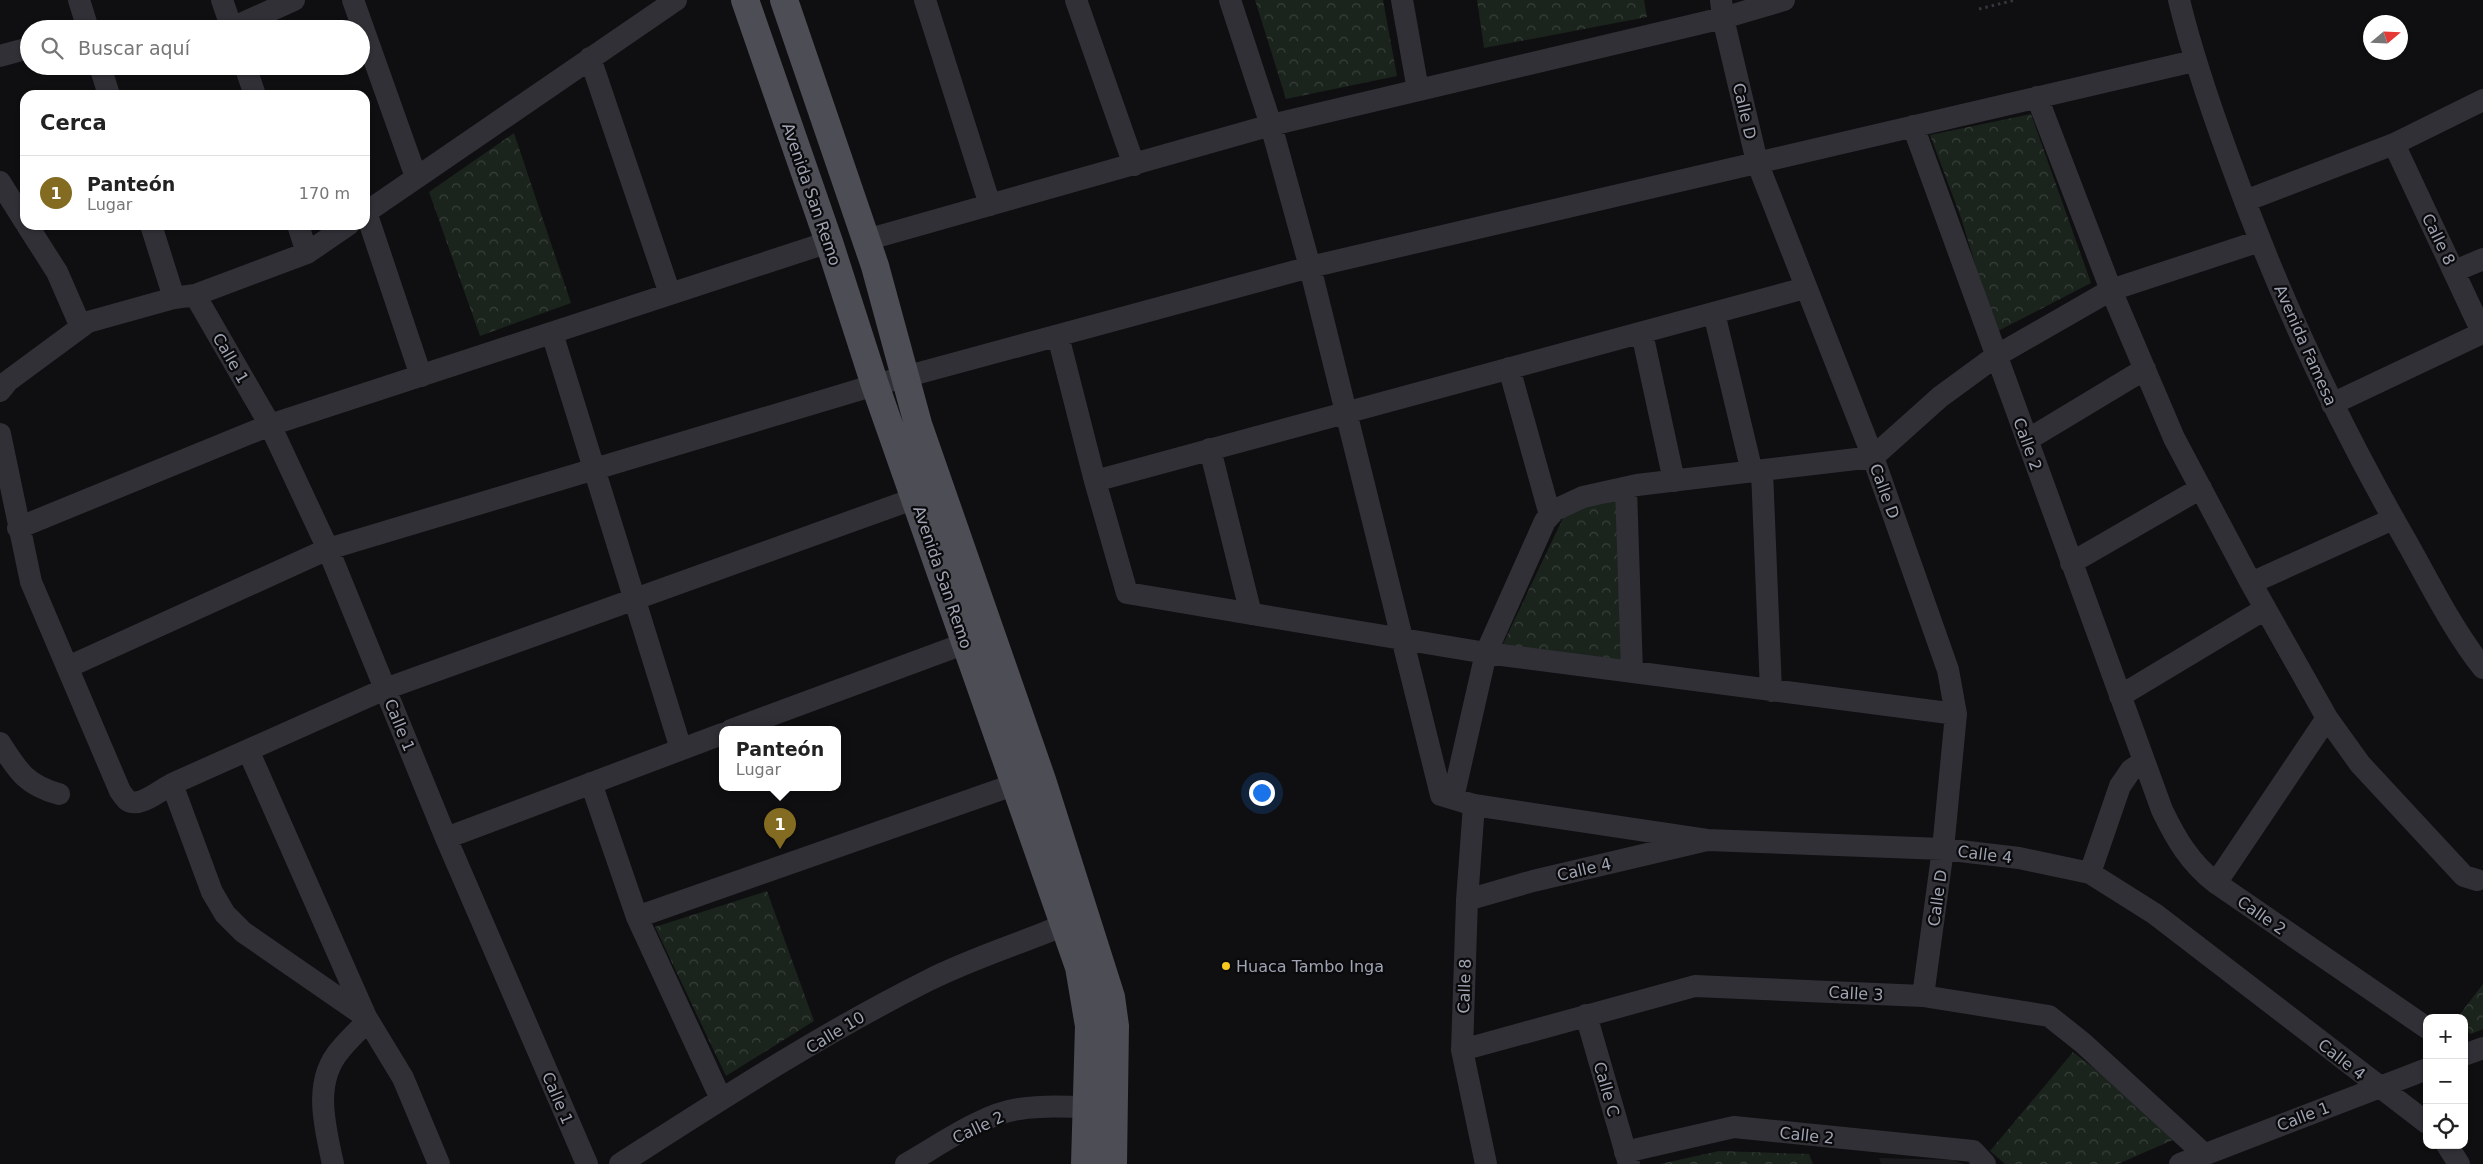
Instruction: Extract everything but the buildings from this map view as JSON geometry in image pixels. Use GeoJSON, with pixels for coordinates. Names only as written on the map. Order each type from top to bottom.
{"type":"FeatureCollection","features":[{"type":"Feature","properties":{"kind":"main road","name":"Avenida San Remo"},"geometry":{"type":"LineString","coordinates":[[745,0],[829,242],[875,385],[1079,967],[1089,1026],[1085,1164]]}},
{"type":"Feature","properties":{"kind":"main road","name":"Avenida San Remo"},"geometry":{"type":"LineString","coordinates":[[784,0],[866,240],[893,328],[904,377],[918,424],[1042,780],[1109,988],[1115,1026],[1113,1164]]}},
{"type":"Feature","properties":{"kind":"street"},"geometry":{"type":"LineString","coordinates":[[79,0],[85,20]]}},
{"type":"Feature","properties":{"kind":"street"},"geometry":{"type":"LineString","coordinates":[[222,0],[229,20]]}},
{"type":"Feature","properties":{"kind":"street"},"geometry":{"type":"LineString","coordinates":[[250,20],[294,0]]}},
{"type":"Feature","properties":{"kind":"street"},"geometry":{"type":"LineString","coordinates":[[353,0],[360,20]]}},
{"type":"Feature","properties":{"kind":"street"},"geometry":{"type":"LineString","coordinates":[[370,209],[676,0]]}},
{"type":"Feature","properties":{"kind":"street"},"geometry":{"type":"LineString","coordinates":[[924,0],[990,205]]}},
{"type":"Feature","properties":{"kind":"street"},"geometry":{"type":"LineString","coordinates":[[1076,0],[1134,164]]}},
{"type":"Feature","properties":{"kind":"street"},"geometry":{"type":"LineString","coordinates":[[1230,0],[1271,125],[1310,267],[1441,795],[1474,805],[1708,840]]}},
{"type":"Feature","properties":{"kind":"street"},"geometry":{"type":"LineString","coordinates":[[1402,0],[1418,90]]}},
{"type":"Feature","properties":{"kind":"street"},"geometry":{"type":"LineString","coordinates":[[866,240],[1271,125],[1418,90],[1722,9],[1784,0]]}},
{"type":"Feature","properties":{"kind":"street","name":"Avenida Famesa"},"geometry":{"type":"LineString","coordinates":[[2179,0],[2194,61],[2260,241],[2332,404],[2393,519],[2438,597],[2483,668]]}},
{"type":"Feature","properties":{"kind":"street","name":"Calle D"},"geometry":{"type":"LineString","coordinates":[[1722,9],[1757,162],[1873,457],[1938,636],[1948,670],[1956,714],[1943,849],[1923,996]]}},
{"type":"Feature","properties":{"kind":"street"},"geometry":{"type":"LineString","coordinates":[[370,48],[416,178]]}},
{"type":"Feature","properties":{"kind":"street"},"geometry":{"type":"LineString","coordinates":[[0,56],[20,50]]}},
{"type":"Feature","properties":{"kind":"street"},"geometry":{"type":"LineString","coordinates":[[590,58],[670,294]]}},
{"type":"Feature","properties":{"kind":"street"},"geometry":{"type":"LineString","coordinates":[[68,667],[328,549],[875,385],[1310,267],[2194,61]]}},
{"type":"Feature","properties":{"kind":"street"},"geometry":{"type":"LineString","coordinates":[[103,75],[107,90]]}},
{"type":"Feature","properties":{"kind":"street"},"geometry":{"type":"LineString","coordinates":[[248,75],[252,90]]}},
{"type":"Feature","properties":{"kind":"street"},"geometry":{"type":"LineString","coordinates":[[2037,97],[2111,290],[2174,438],[2265,609],[2327,718],[2360,764],[2464,876],[2481,879]]}},
{"type":"Feature","properties":{"kind":"street"},"geometry":{"type":"LineString","coordinates":[[2245,201],[2394,144],[2483,100]]}},
{"type":"Feature","properties":{"kind":"street","name":"Calle 2"},"geometry":{"type":"LineString","coordinates":[[1913,126],[2162,810],[2177,841],[2190,860],[2216,883],[2423,1025]]}},
{"type":"Feature","properties":{"kind":"street","name":"Calle 8"},"geometry":{"type":"LineString","coordinates":[[2394,144],[2483,333]]}},
{"type":"Feature","properties":{"kind":"street"},"geometry":{"type":"LineString","coordinates":[[0,182],[20,214]]}},
{"type":"Feature","properties":{"kind":"street"},"geometry":{"type":"LineString","coordinates":[[370,224],[421,376]]}},
{"type":"Feature","properties":{"kind":"street"},"geometry":{"type":"LineString","coordinates":[[30,230],[57,272],[81,327]]}},
{"type":"Feature","properties":{"kind":"street","name":"Calle 1"},"geometry":{"type":"LineString","coordinates":[[153,230],[185,296],[270,425],[328,549],[446,838],[587,1164]]}},
{"type":"Feature","properties":{"kind":"street"},"geometry":{"type":"LineString","coordinates":[[300,230],[308,253]]}},
{"type":"Feature","properties":{"kind":"street"},"geometry":{"type":"LineString","coordinates":[[3,384],[88,322],[185,296],[308,253],[341,230]]}},
{"type":"Feature","properties":{"kind":"street"},"geometry":{"type":"LineString","coordinates":[[1453,798],[1486,653],[1545,521],[1555,510],[1583,497],[1626,488],[1873,457],[1940,397],[1996,356],[2111,290],[2260,241]]}},
{"type":"Feature","properties":{"kind":"street"},"geometry":{"type":"LineString","coordinates":[[18,528],[270,425],[829,242]]}},
{"type":"Feature","properties":{"kind":"street"},"geometry":{"type":"LineString","coordinates":[[2455,271],[2483,259]]}},
{"type":"Feature","properties":{"kind":"street"},"geometry":{"type":"LineString","coordinates":[[1094,481],[1806,288]]}},
{"type":"Feature","properties":{"kind":"street"},"geometry":{"type":"LineString","coordinates":[[1714,313],[1757,472],[1771,691]]}},
{"type":"Feature","properties":{"kind":"street"},"geometry":{"type":"LineString","coordinates":[[552,333],[681,749]]}},
{"type":"Feature","properties":{"kind":"street"},"geometry":{"type":"LineString","coordinates":[[1642,333],[1674,481]]}},
{"type":"Feature","properties":{"kind":"street"},"geometry":{"type":"LineString","coordinates":[[2332,404],[2483,333]]}},
{"type":"Feature","properties":{"kind":"street"},"geometry":{"type":"LineString","coordinates":[[1058,336],[1094,481],[1127,593],[1486,653],[1956,714]]}},
{"type":"Feature","properties":{"kind":"street"},"geometry":{"type":"LineString","coordinates":[[1510,368],[1550,515]]}},
{"type":"Feature","properties":{"kind":"street"},"geometry":{"type":"LineString","coordinates":[[2026,440],[2145,369]]}},
{"type":"Feature","properties":{"kind":"street"},"geometry":{"type":"LineString","coordinates":[[0,434],[18,528],[31,582],[120,790],[127,800],[132,802],[146,799],[172,784],[385,688],[916,498]]}},
{"type":"Feature","properties":{"kind":"street"},"geometry":{"type":"LineString","coordinates":[[1210,449],[1250,614]]}},
{"type":"Feature","properties":{"kind":"street"},"geometry":{"type":"LineString","coordinates":[[1626,488],[1632,672]]}},
{"type":"Feature","properties":{"kind":"street"},"geometry":{"type":"LineString","coordinates":[[2071,563],[2201,488]]}},
{"type":"Feature","properties":{"kind":"street"},"geometry":{"type":"LineString","coordinates":[[2251,583],[2393,519]]}},
{"type":"Feature","properties":{"kind":"street"},"geometry":{"type":"LineString","coordinates":[[2120,696],[2265,609]]}},
{"type":"Feature","properties":{"kind":"street"},"geometry":{"type":"LineString","coordinates":[[742,726],[966,643]]}},
{"type":"Feature","properties":{"kind":"street"},"geometry":{"type":"LineString","coordinates":[[2216,883],[2327,718]]}},
{"type":"Feature","properties":{"kind":"street"},"geometry":{"type":"LineString","coordinates":[[446,838],[719,735]]}},
{"type":"Feature","properties":{"kind":"street"},"geometry":{"type":"LineString","coordinates":[[0,743],[22,776],[46,790],[60,794]]}},
{"type":"Feature","properties":{"kind":"street"},"geometry":{"type":"LineString","coordinates":[[248,750],[367,1019],[403,1078],[439,1164]]}},
{"type":"Feature","properties":{"kind":"street"},"geometry":{"type":"LineString","coordinates":[[2090,873],[2120,786],[2131,770],[2144,761]]}},
{"type":"Feature","properties":{"kind":"street"},"geometry":{"type":"LineString","coordinates":[[591,783],[637,917],[721,1099]]}},
{"type":"Feature","properties":{"kind":"street"},"geometry":{"type":"LineString","coordinates":[[172,784],[212,892],[225,914],[243,932],[367,1019]]}},
{"type":"Feature","properties":{"kind":"street"},"geometry":{"type":"LineString","coordinates":[[637,917],[1016,784]]}},
{"type":"Feature","properties":{"kind":"street","name":"Calle 8"},"geometry":{"type":"LineString","coordinates":[[1474,805],[1467,900],[1462,1050],[1486,1164]]}},
{"type":"Feature","properties":{"kind":"street","name":"Calle 4"},"geometry":{"type":"LineString","coordinates":[[1467,900],[1533,881],[1708,840],[1943,849],[2019,858],[2090,873],[2155,914],[2423,1120]]}},
{"type":"Feature","properties":{"kind":"street","name":"Calle 10"},"geometry":{"type":"LineString","coordinates":[[620,1164],[721,1099],[885,1002],[920,984],[1064,925]]}},
{"type":"Feature","properties":{"kind":"street","name":"Calle 3"},"geometry":{"type":"LineString","coordinates":[[1462,1050],[1695,986],[1923,996],[2049,1016],[2083,1043],[2204,1154]]}},
{"type":"Feature","properties":{"kind":"street","name":"Calle C"},"geometry":{"type":"LineString","coordinates":[[1586,1015],[1627,1158]]}},
{"type":"Feature","properties":{"kind":"street"},"geometry":{"type":"LineString","coordinates":[[333,1164],[324,1122],[323,1096],[326,1072],[340,1049],[367,1019]]}},
{"type":"Feature","properties":{"kind":"street","name":"Calle 1"},"geometry":{"type":"LineString","coordinates":[[2180,1164],[2423,1070]]}},
{"type":"Feature","properties":{"kind":"street","name":"Calle 2"},"geometry":{"type":"LineString","coordinates":[[906,1164],[985,1120],[1018,1109],[1057,1106],[1114,1108]]}},
{"type":"Feature","properties":{"kind":"street","name":"Calle 2"},"geometry":{"type":"LineString","coordinates":[[1627,1158],[1734,1127],[1973,1151],[1985,1164]]}},
{"type":"Feature","properties":{"kind":"street"},"geometry":{"type":"LineString","coordinates":[[2450,1149],[2459,1164]]}},
{"type":"Feature","properties":{"kind":"path"},"geometry":{"type":"LineString","coordinates":[[1979,9],[2015,0]]}},
{"type":"Feature","properties":{"kind":"shaded area"},"geometry":{"type":"Polygon","coordinates":[[[1879,1158],[1953,1160],[1964,1164],[1881,1164],[1879,1158]]]}},
{"type":"Feature","properties":{"kind":"green space"},"geometry":{"type":"Polygon","coordinates":[[[1255,0],[1383,0],[1397,76],[1286,99],[1255,0]]]}},
{"type":"Feature","properties":{"kind":"green space"},"geometry":{"type":"Polygon","coordinates":[[[1477,0],[1644,0],[1647,17],[1484,48],[1477,0]]]}},
{"type":"Feature","properties":{"kind":"green space"},"geometry":{"type":"Polygon","coordinates":[[[2031,114],[2091,283],[1996,332],[1961,218],[1930,135],[2031,114]]]}},
{"type":"Feature","properties":{"kind":"green space"},"geometry":{"type":"Polygon","coordinates":[[[514,133],[571,303],[480,336],[429,192],[514,133]]]}},
{"type":"Feature","properties":{"kind":"green space"},"geometry":{"type":"Polygon","coordinates":[[[1621,498],[1625,661],[1502,646],[1564,516],[1585,507],[1621,498]]]}},
{"type":"Feature","properties":{"kind":"green space"},"geometry":{"type":"Polygon","coordinates":[[[767,891],[814,1021],[726,1076],[655,927],[767,891]]]}},
{"type":"Feature","properties":{"kind":"green space"},"geometry":{"type":"Polygon","coordinates":[[[2483,984],[2483,1029],[2471,1034],[2468,1032],[2468,1014],[2460,1014],[2483,984]]]}},
{"type":"Feature","properties":{"kind":"green space"},"geometry":{"type":"Polygon","coordinates":[[[2073,1052],[2182,1136],[2118,1164],[2005,1164],[1990,1151],[2073,1052]]]}},
{"type":"Feature","properties":{"kind":"green space"},"geometry":{"type":"Polygon","coordinates":[[[1719,1151],[1809,1154],[1813,1164],[1660,1164],[1719,1151]]]}},
{"type":"Feature","properties":{"kind":"place","name":"Panteón"},"geometry":{"type":"Point","coordinates":[780,849]}},
{"type":"Feature","properties":{"kind":"place","name":"Huaca Tambo Inga"},"geometry":{"type":"Point","coordinates":[1226,966]}}]}
